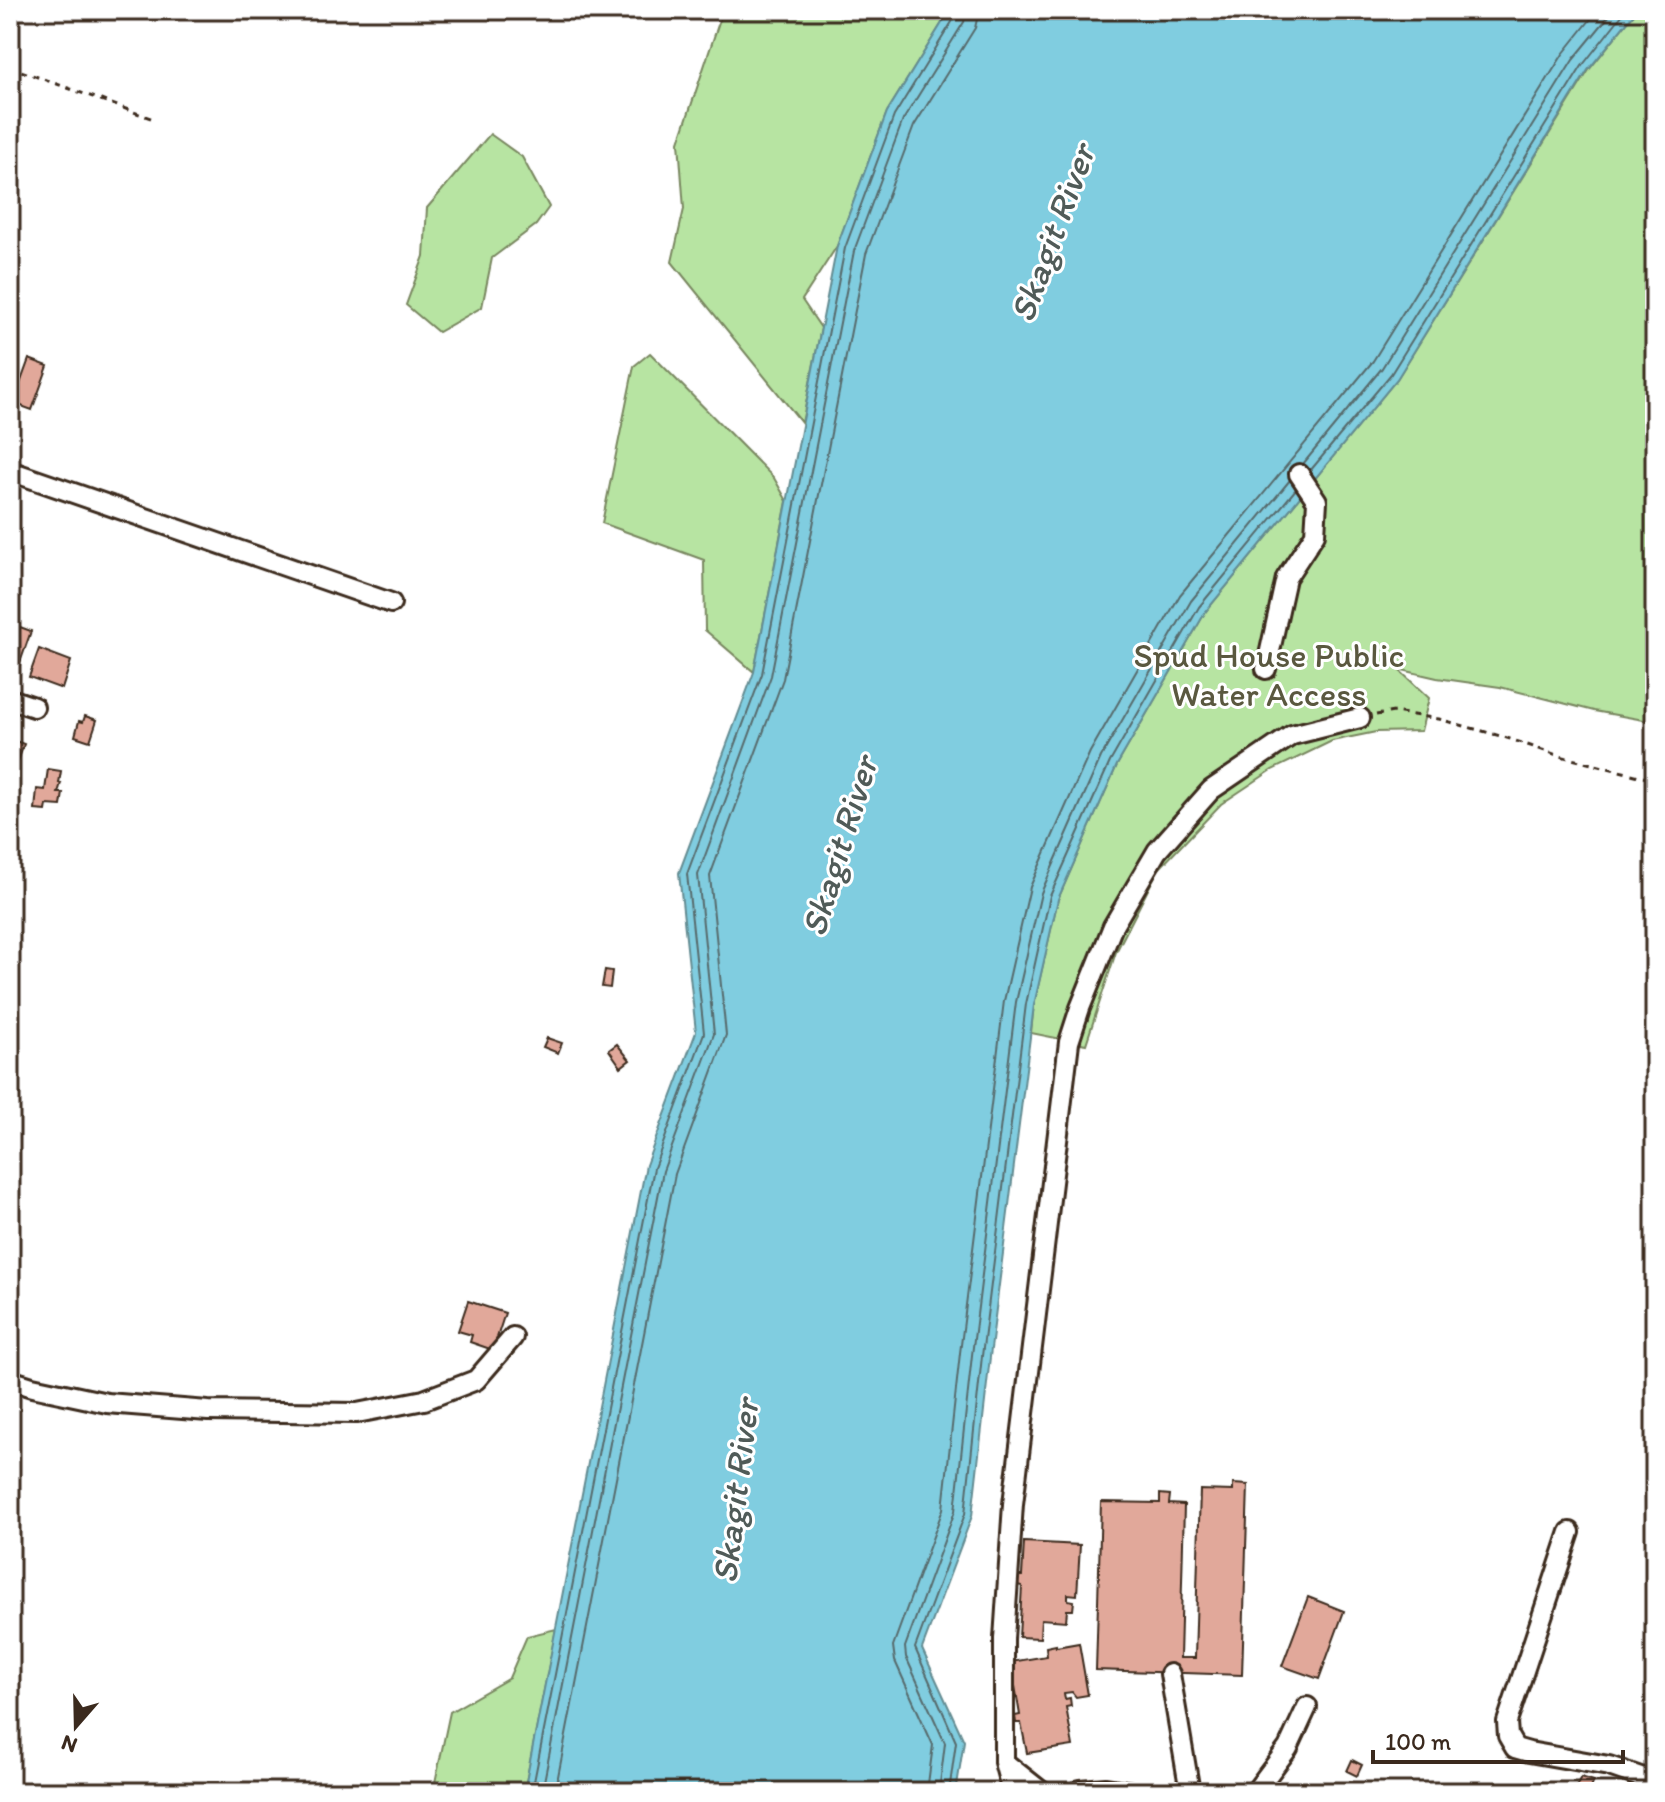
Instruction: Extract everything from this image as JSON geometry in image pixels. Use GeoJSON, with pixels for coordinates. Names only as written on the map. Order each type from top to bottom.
{"type":"FeatureCollection","features":[{"type":"Feature","properties":{"kind":"street"},"geometry":{"type":"LineString","coordinates":[[10,471],[391,603]]}},
{"type":"Feature","properties":{"kind":"street"},"geometry":{"type":"LineString","coordinates":[[1266,669],[1286,578],[1315,534],[1317,501],[1299,474]]}},
{"type":"Feature","properties":{"kind":"street"},"geometry":{"type":"LineString","coordinates":[[10,699],[34,707]]}},
{"type":"Feature","properties":{"kind":"street"},"geometry":{"type":"LineString","coordinates":[[1012,1792],[1004,1762],[1004,1639],[1013,1504],[1069,1042],[1080,1008],[1113,926],[1157,851],[1211,790],[1292,735],[1360,718]]}},
{"type":"Feature","properties":{"kind":"street"},"geometry":{"type":"LineString","coordinates":[[10,1380],[107,1403],[208,1411],[357,1413],[424,1400],[476,1380],[513,1337]]}},
{"type":"Feature","properties":{"kind":"street"},"geometry":{"type":"LineString","coordinates":[[1570,1532],[1507,1722],[1508,1736],[1515,1748],[1609,1766],[1655,1782]]}},
{"type":"Feature","properties":{"kind":"street"},"geometry":{"type":"LineString","coordinates":[[1170,1674],[1190,1792]]}},
{"type":"Feature","properties":{"kind":"street"},"geometry":{"type":"LineString","coordinates":[[1255,1792],[1288,1748],[1307,1707]]}},
{"type":"Feature","properties":{"kind":"street"},"geometry":{"type":"LineString","coordinates":[[1004,1762],[1042,1792]]}},
{"type":"Feature","properties":{"kind":"street"},"geometry":{"type":"LineString","coordinates":[[1078,1792],[1106,1788],[1133,1792]]}},
{"type":"Feature","properties":{"kind":"path"},"geometry":{"type":"LineString","coordinates":[[10,67],[156,120]]}},
{"type":"Feature","properties":{"kind":"path"},"geometry":{"type":"LineString","coordinates":[[1360,718],[1394,712],[1439,719],[1560,756],[1655,780]]}},
{"type":"Feature","properties":{"kind":"green space"},"geometry":{"type":"Polygon","coordinates":[[[723,10],[950,10],[887,112],[837,246],[802,300],[821,328],[802,423],[672,262],[684,209],[679,142],[723,10]]]}},
{"type":"Feature","properties":{"kind":"green space","name":"Spud House Public Water Access"},"geometry":{"type":"Polygon","coordinates":[[[1637,10],[1655,10],[1655,722],[1594,711],[1500,687],[1398,669],[1429,698],[1421,731],[1376,732],[1332,741],[1272,770],[1221,804],[1158,870],[1116,952],[1086,1044],[1031,1033],[1034,1004],[1058,899],[1117,765],[1206,611],[1397,379],[1589,70],[1637,10]]]}},
{"type":"Feature","properties":{"kind":"green space"},"geometry":{"type":"Polygon","coordinates":[[[490,134],[522,157],[549,207],[536,225],[492,258],[482,307],[438,332],[406,305],[424,256],[427,208],[490,134]]]}},
{"type":"Feature","properties":{"kind":"green space"},"geometry":{"type":"Polygon","coordinates":[[[650,353],[774,478],[787,501],[754,672],[705,630],[704,560],[602,523],[634,366],[650,353]]]}},
{"type":"Feature","properties":{"kind":"green space"},"geometry":{"type":"Polygon","coordinates":[[[556,1629],[524,1792],[433,1792],[450,1712],[509,1678],[527,1636],[556,1629]]]}},
{"type":"Feature","properties":{"kind":"water","name":"Skagit River"},"geometry":{"type":"Polygon","coordinates":[[[950,10],[1637,10],[1588,70],[1397,379],[1206,611],[1117,765],[1058,899],[1034,1005],[972,1516],[922,1649],[964,1741],[956,1792],[524,1792],[646,1165],[696,1032],[679,873],[754,672],[837,246],[887,112],[950,10]]]}},
{"type":"Feature","properties":{"kind":"building"},"geometry":{"type":"Polygon","coordinates":[[[29,359],[48,366],[32,410],[13,403],[29,359]]]}},
{"type":"Feature","properties":{"kind":"building"},"geometry":{"type":"Polygon","coordinates":[[[20,627],[31,631],[14,680],[10,679],[10,657],[20,627]]]}},
{"type":"Feature","properties":{"kind":"building"},"geometry":{"type":"Polygon","coordinates":[[[39,649],[71,661],[62,689],[29,677],[39,649]]]}},
{"type":"Feature","properties":{"kind":"building"},"geometry":{"type":"Polygon","coordinates":[[[85,716],[97,720],[90,741],[75,736],[79,721],[83,722],[85,716]]]}},
{"type":"Feature","properties":{"kind":"building"},"geometry":{"type":"Polygon","coordinates":[[[10,739],[24,744],[13,775],[10,774],[10,739]]]}},
{"type":"Feature","properties":{"kind":"building"},"geometry":{"type":"Polygon","coordinates":[[[48,769],[61,771],[58,793],[63,793],[61,806],[47,805],[46,811],[35,810],[37,789],[45,790],[48,769]]]}},
{"type":"Feature","properties":{"kind":"building"},"geometry":{"type":"Polygon","coordinates":[[[605,970],[612,971],[610,988],[602,987],[605,970]]]}},
{"type":"Feature","properties":{"kind":"building"},"geometry":{"type":"Polygon","coordinates":[[[547,1038],[562,1043],[558,1053],[543,1047],[547,1038]]]}},
{"type":"Feature","properties":{"kind":"building"},"geometry":{"type":"Polygon","coordinates":[[[617,1044],[630,1060],[621,1067],[609,1050],[617,1044]]]}},
{"type":"Feature","properties":{"kind":"building"},"geometry":{"type":"Polygon","coordinates":[[[468,1301],[505,1313],[493,1350],[470,1342],[472,1335],[458,1331],[468,1301]]]}},
{"type":"Feature","properties":{"kind":"building"},"geometry":{"type":"Polygon","coordinates":[[[1233,1484],[1248,1485],[1242,1675],[1096,1670],[1101,1502],[1160,1503],[1160,1494],[1170,1495],[1169,1504],[1184,1505],[1180,1658],[1195,1658],[1200,1490],[1233,1491],[1233,1484]]]}},
{"type":"Feature","properties":{"kind":"building"},"geometry":{"type":"Polygon","coordinates":[[[1024,1542],[1080,1545],[1077,1595],[1068,1594],[1068,1600],[1074,1601],[1073,1610],[1067,1610],[1066,1621],[1041,1619],[1040,1638],[1019,1637],[1022,1586],[1017,1585],[1018,1576],[1022,1576],[1024,1542]]]}},
{"type":"Feature","properties":{"kind":"building"},"geometry":{"type":"Polygon","coordinates":[[[1308,1597],[1344,1611],[1319,1679],[1282,1666],[1308,1597]]]}},
{"type":"Feature","properties":{"kind":"building"},"geometry":{"type":"Polygon","coordinates":[[[1079,1643],[1088,1695],[1076,1697],[1072,1692],[1064,1693],[1065,1699],[1070,1698],[1071,1706],[1066,1707],[1073,1746],[1027,1753],[1021,1723],[1016,1723],[1015,1716],[1020,1715],[1011,1662],[1047,1656],[1046,1647],[1079,1643]]]}},
{"type":"Feature","properties":{"kind":"building"},"geometry":{"type":"Polygon","coordinates":[[[1352,1760],[1362,1765],[1357,1776],[1347,1771],[1352,1760]]]}},
{"type":"Feature","properties":{"kind":"building"},"geometry":{"type":"Polygon","coordinates":[[[1581,1777],[1594,1781],[1589,1792],[1574,1790],[1581,1777]]]}}]}
